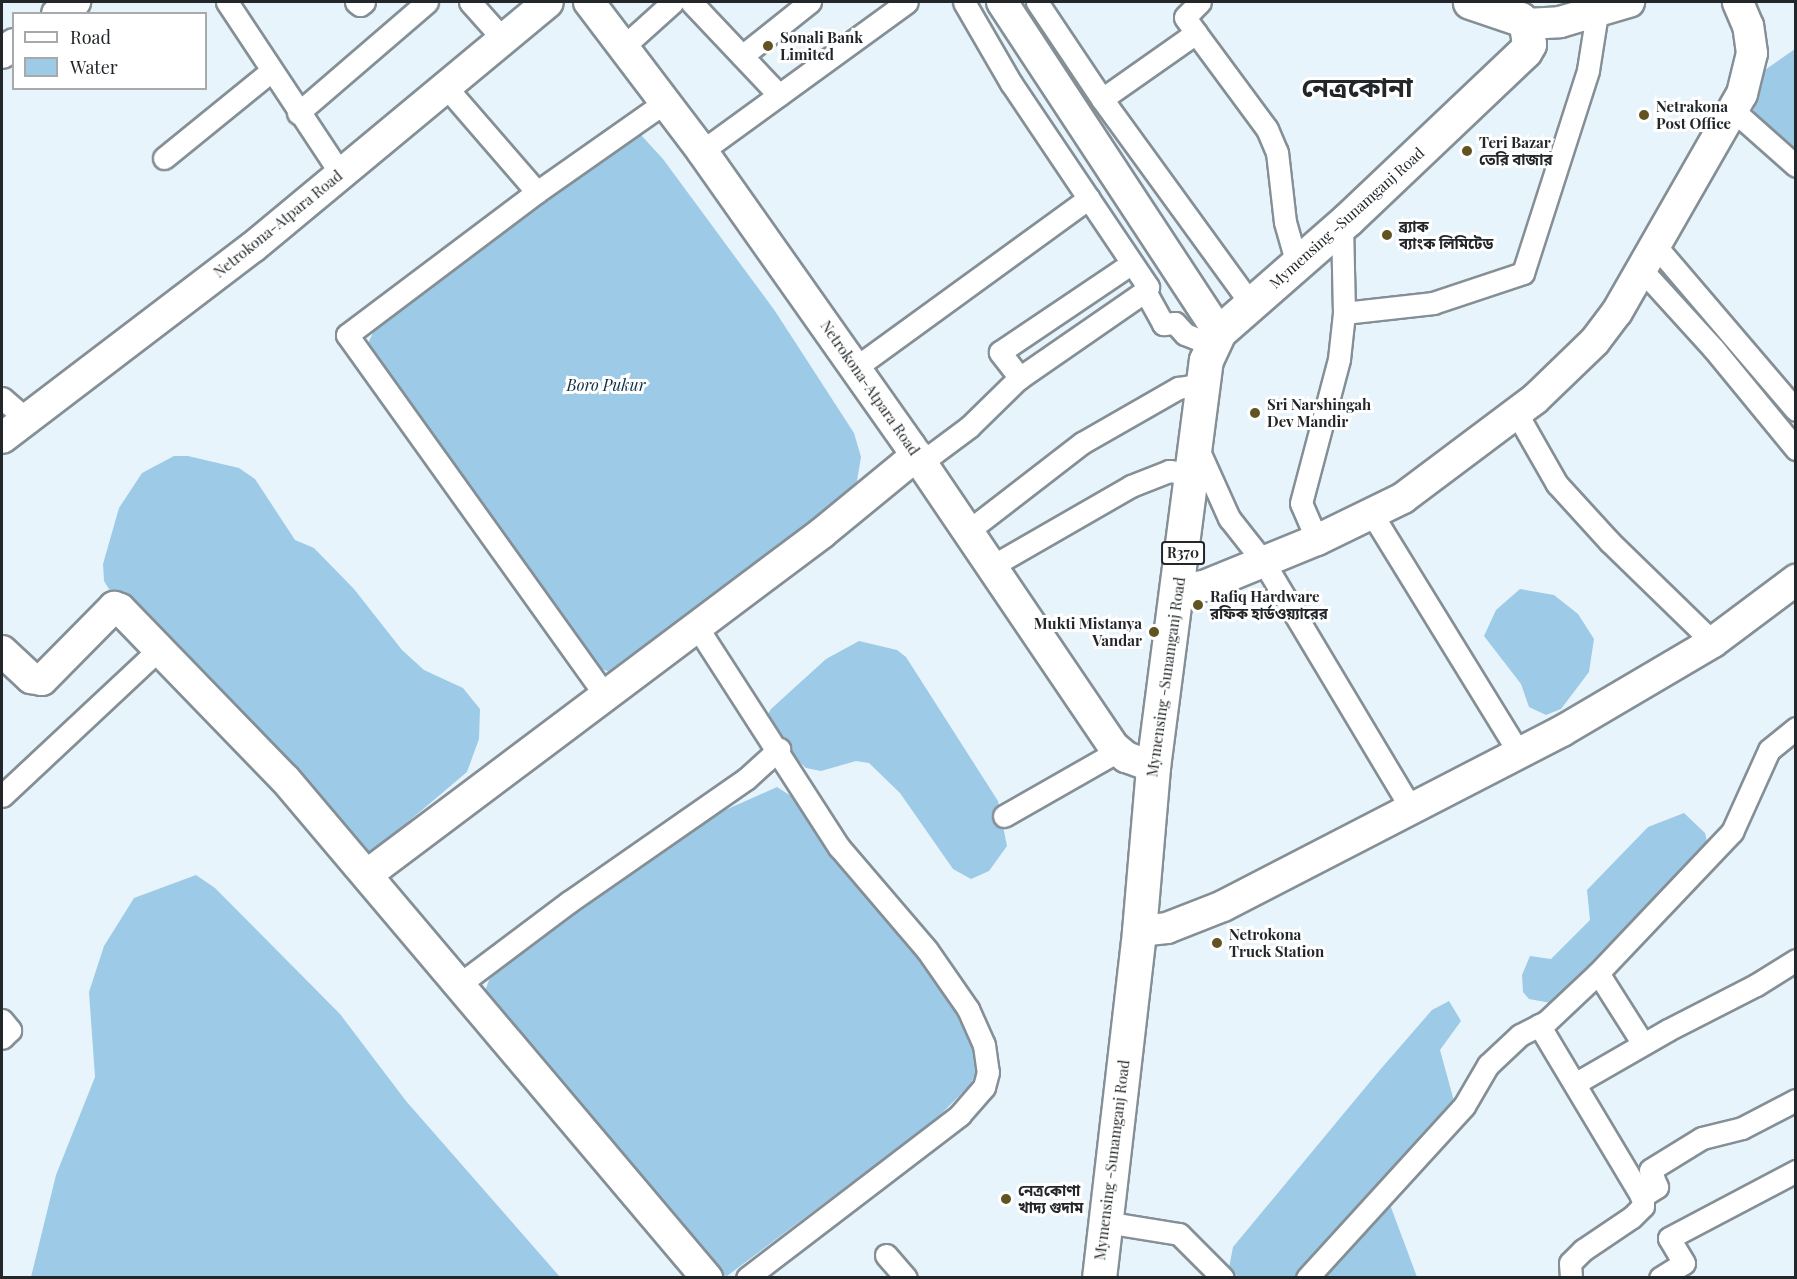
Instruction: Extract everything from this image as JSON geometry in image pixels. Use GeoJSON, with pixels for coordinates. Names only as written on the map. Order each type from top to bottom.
{"type":"FeatureCollection","features":[{"type":"Feature","properties":{"kind":"main road"},"geometry":{"type":"LineString","coordinates":[[1470,2],[1520,19],[1526,24]]}},
{"type":"Feature","properties":{"kind":"main road","name":"Mymensing -Sunamganj Road"},"geometry":{"type":"LineString","coordinates":[[1099,1278],[1139,931],[1153,767],[1178,590],[1203,384],[1215,339],[1342,224],[1525,51],[1529,44],[1526,24]]}},
{"type":"Feature","properties":{"kind":"street"},"geometry":{"type":"LineString","coordinates":[[60,12],[75,2]]}},
{"type":"Feature","properties":{"kind":"street"},"geometry":{"type":"LineString","coordinates":[[227,2],[298,113],[341,174]]}},
{"type":"Feature","properties":{"kind":"street"},"geometry":{"type":"LineString","coordinates":[[356,2],[360,5],[364,2]]}},
{"type":"Feature","properties":{"kind":"street"},"geometry":{"type":"LineString","coordinates":[[298,113],[427,2]]}},
{"type":"Feature","properties":{"kind":"street"},"geometry":{"type":"LineString","coordinates":[[470,2],[503,39]]}},
{"type":"Feature","properties":{"kind":"street","name":"Netrokona-Atpara Road"},"geometry":{"type":"LineString","coordinates":[[2,438],[253,247],[548,2]]}},
{"type":"Feature","properties":{"kind":"street","name":"Netrokona-Atpara Road"},"geometry":{"type":"LineString","coordinates":[[589,2],[702,151],[919,459],[1118,751]]}},
{"type":"Feature","properties":{"kind":"street"},"geometry":{"type":"LineString","coordinates":[[623,47],[673,2]]}},
{"type":"Feature","properties":{"kind":"street"},"geometry":{"type":"LineString","coordinates":[[691,2],[779,95]]}},
{"type":"Feature","properties":{"kind":"street"},"geometry":{"type":"LineString","coordinates":[[742,56],[810,2]]}},
{"type":"Feature","properties":{"kind":"street"},"geometry":{"type":"LineString","coordinates":[[702,151],[907,2]]}},
{"type":"Feature","properties":{"kind":"street"},"geometry":{"type":"LineString","coordinates":[[368,874],[919,459],[969,428],[1020,378],[1148,287],[1011,83],[963,2]]}},
{"type":"Feature","properties":{"kind":"street"},"geometry":{"type":"LineString","coordinates":[[1002,2],[1215,339]]}},
{"type":"Feature","properties":{"kind":"street"},"geometry":{"type":"LineString","coordinates":[[1037,2],[1102,99],[1251,304]]}},
{"type":"Feature","properties":{"kind":"street"},"geometry":{"type":"LineString","coordinates":[[1200,2],[1185,16],[1267,129],[1277,152],[1285,222],[1297,264]]}},
{"type":"Feature","properties":{"kind":"street"},"geometry":{"type":"LineString","coordinates":[[1526,24],[1541,26],[1584,11],[1629,2]]}},
{"type":"Feature","properties":{"kind":"street"},"geometry":{"type":"LineString","coordinates":[[1178,590],[1204,586],[1317,540],[1403,498],[1517,414],[1595,341],[1648,257],[1734,110],[1748,79],[1752,53],[1748,26],[1738,2]]}},
{"type":"Feature","properties":{"kind":"street"},"geometry":{"type":"LineString","coordinates":[[1344,313],[1433,303],[1523,273],[1588,69],[1584,11]]}},
{"type":"Feature","properties":{"kind":"street"},"geometry":{"type":"LineString","coordinates":[[1102,99],[1197,33]]}},
{"type":"Feature","properties":{"kind":"street"},"geometry":{"type":"LineString","coordinates":[[164,158],[271,71]]}},
{"type":"Feature","properties":{"kind":"street"},"geometry":{"type":"LineString","coordinates":[[446,87],[537,192]]}},
{"type":"Feature","properties":{"kind":"street"},"geometry":{"type":"LineString","coordinates":[[605,695],[346,335],[537,192],[665,102]]}},
{"type":"Feature","properties":{"kind":"street"},"geometry":{"type":"LineString","coordinates":[[1734,110],[1796,166]]}},
{"type":"Feature","properties":{"kind":"street"},"geometry":{"type":"LineString","coordinates":[[855,368],[1089,198]]}},
{"type":"Feature","properties":{"kind":"street"},"geometry":{"type":"LineString","coordinates":[[1317,540],[1301,503],[1334,389],[1344,313],[1342,224]]}},
{"type":"Feature","properties":{"kind":"street"},"geometry":{"type":"LineString","coordinates":[[1648,257],[1796,410]]}},
{"type":"Feature","properties":{"kind":"street"},"geometry":{"type":"LineString","coordinates":[[1648,257],[1700,334],[1796,449]]}},
{"type":"Feature","properties":{"kind":"street"},"geometry":{"type":"LineString","coordinates":[[1020,378],[1000,352],[1132,263]]}},
{"type":"Feature","properties":{"kind":"street"},"geometry":{"type":"LineString","coordinates":[[1144,291],[1163,324],[1175,323],[1185,334],[1215,339]]}},
{"type":"Feature","properties":{"kind":"street"},"geometry":{"type":"LineString","coordinates":[[968,531],[1082,443],[1178,388],[1203,384]]}},
{"type":"Feature","properties":{"kind":"street"},"geometry":{"type":"LineString","coordinates":[[2,398],[26,419]]}},
{"type":"Feature","properties":{"kind":"street"},"geometry":{"type":"LineString","coordinates":[[1517,414],[1557,484],[1610,542],[1713,642]]}},
{"type":"Feature","properties":{"kind":"street"},"geometry":{"type":"LineString","coordinates":[[1197,440],[1198,454],[1222,506],[1263,561],[1411,808]]}},
{"type":"Feature","properties":{"kind":"street"},"geometry":{"type":"LineString","coordinates":[[992,566],[1131,486],[1169,471],[1193,474]]}},
{"type":"Feature","properties":{"kind":"street"},"geometry":{"type":"LineString","coordinates":[[1372,514],[1519,753]]}},
{"type":"Feature","properties":{"kind":"street"},"geometry":{"type":"LineString","coordinates":[[1139,931],[1167,928],[1205,914],[1519,753],[1713,642],[1796,579]]}},
{"type":"Feature","properties":{"kind":"street"},"geometry":{"type":"LineString","coordinates":[[2,651],[31,678],[42,680],[116,607],[285,779],[461,983],[707,1278]]}},
{"type":"Feature","properties":{"kind":"street"},"geometry":{"type":"LineString","coordinates":[[697,627],[779,749],[812,808],[839,847],[927,950],[968,1009],[984,1045],[988,1072],[984,1087],[952,1121],[747,1278]]}},
{"type":"Feature","properties":{"kind":"street"},"geometry":{"type":"LineString","coordinates":[[2,796],[159,649]]}},
{"type":"Feature","properties":{"kind":"street"},"geometry":{"type":"LineString","coordinates":[[1307,1278],[1464,1106],[1488,1065],[1520,1035],[1539,1025],[1598,973],[1732,832],[1768,750],[1796,728]]}},
{"type":"Feature","properties":{"kind":"street"},"geometry":{"type":"LineString","coordinates":[[461,983],[569,902],[746,779],[779,749]]}},
{"type":"Feature","properties":{"kind":"street"},"geometry":{"type":"LineString","coordinates":[[1004,816],[1118,751],[1153,767]]}},
{"type":"Feature","properties":{"kind":"street"},"geometry":{"type":"LineString","coordinates":[[1576,1083],[1643,1044],[1756,985],[1796,960]]}},
{"type":"Feature","properties":{"kind":"street"},"geometry":{"type":"LineString","coordinates":[[1598,973],[1643,1044]]}},
{"type":"Feature","properties":{"kind":"street"},"geometry":{"type":"LineString","coordinates":[[2,1020],[10,1030],[2,1038]]}},
{"type":"Feature","properties":{"kind":"street"},"geometry":{"type":"LineString","coordinates":[[1539,1025],[1576,1083],[1641,1197],[1643,1206],[1570,1263],[1570,1278]]}},
{"type":"Feature","properties":{"kind":"street"},"geometry":{"type":"LineString","coordinates":[[1641,1197],[1657,1187],[1650,1170],[1701,1138],[1742,1128],[1796,1100]]}},
{"type":"Feature","properties":{"kind":"street"},"geometry":{"type":"LineString","coordinates":[[1660,1278],[1684,1263],[1669,1238],[1796,1171]]}},
{"type":"Feature","properties":{"kind":"street"},"geometry":{"type":"LineString","coordinates":[[1105,1222],[1179,1234],[1223,1278]]}},
{"type":"Feature","properties":{"kind":"street"},"geometry":{"type":"LineString","coordinates":[[886,1255],[906,1278]]}},
{"type":"Feature","properties":{"kind":"water"},"geometry":{"type":"Polygon","coordinates":[[[1795,49],[1795,153],[1753,123],[1756,76],[1795,49]]]}},
{"type":"Feature","properties":{"kind":"water","name":"Boro Pukur"},"geometry":{"type":"Polygon","coordinates":[[[630,133],[641,135],[663,159],[775,311],[854,433],[861,457],[857,481],[794,542],[617,676],[588,662],[365,350],[376,326],[630,133]]]}},
{"type":"Feature","properties":{"kind":"water"},"geometry":{"type":"Polygon","coordinates":[[[174,456],[188,456],[239,468],[255,479],[295,540],[314,548],[354,589],[402,650],[424,670],[463,688],[480,709],[479,739],[467,772],[370,854],[363,852],[112,594],[104,581],[103,564],[119,508],[142,473],[174,456]]]}},
{"type":"Feature","properties":{"kind":"water"},"geometry":{"type":"Polygon","coordinates":[[[1520,589],[1554,595],[1578,614],[1594,639],[1589,672],[1561,709],[1546,715],[1529,707],[1521,684],[1484,636],[1496,610],[1520,589]]]}},
{"type":"Feature","properties":{"kind":"water"},"geometry":{"type":"Polygon","coordinates":[[[859,641],[897,650],[906,657],[998,801],[1007,846],[989,871],[971,879],[953,869],[900,793],[869,763],[856,761],[821,771],[806,768],[779,742],[766,717],[771,709],[826,659],[859,641]]]}},
{"type":"Feature","properties":{"kind":"water"},"geometry":{"type":"Polygon","coordinates":[[[777,787],[791,796],[854,882],[917,955],[967,1028],[979,1068],[970,1085],[936,1119],[727,1276],[719,1273],[484,994],[489,980],[499,969],[590,899],[721,812],[777,787]]]}},
{"type":"Feature","properties":{"kind":"water"},"geometry":{"type":"Polygon","coordinates":[[[1684,813],[1705,833],[1707,841],[1698,856],[1623,936],[1551,1003],[1529,999],[1523,992],[1522,975],[1530,956],[1551,959],[1590,920],[1587,890],[1648,827],[1684,813]]]}},
{"type":"Feature","properties":{"kind":"water"},"geometry":{"type":"Polygon","coordinates":[[[196,875],[215,888],[340,1014],[406,1101],[560,1277],[31,1277],[56,1175],[95,1077],[89,992],[104,946],[134,898],[196,875]]]}},
{"type":"Feature","properties":{"kind":"water"},"geometry":{"type":"Polygon","coordinates":[[[1449,1001],[1461,1021],[1440,1050],[1454,1101],[1300,1277],[1238,1277],[1229,1268],[1233,1247],[1432,1010],[1449,1001]]]}},
{"type":"Feature","properties":{"kind":"water"},"geometry":{"type":"Polygon","coordinates":[[[1389,1202],[1417,1277],[1314,1278],[1389,1202]]]}},
{"type":"Feature","properties":{"kind":"place","name":"Sonali Bank Limited"},"geometry":{"type":"Point","coordinates":[768,46]}},
{"type":"Feature","properties":{"kind":"place","name":"Netrakona Post Office"},"geometry":{"type":"Point","coordinates":[1644,115]}},
{"type":"Feature","properties":{"kind":"place","name":"Teri Bazar তেরি বাজার"},"geometry":{"type":"Point","coordinates":[1467,151]}},
{"type":"Feature","properties":{"kind":"place","name":"ব্র্যাক ব্যাংক লিমিটেড"},"geometry":{"type":"Point","coordinates":[1387,235]}},
{"type":"Feature","properties":{"kind":"place","name":"Sri Narshingah Dev Mandir"},"geometry":{"type":"Point","coordinates":[1255,413]}},
{"type":"Feature","properties":{"kind":"place","name":"Rafiq Hardware রফিক হার্ডওয়্যারের"},"geometry":{"type":"Point","coordinates":[1198,605]}},
{"type":"Feature","properties":{"kind":"place","name":"Mukti Mistanya Vandar"},"geometry":{"type":"Point","coordinates":[1154,632]}},
{"type":"Feature","properties":{"kind":"place","name":"Netrokona Truck Station"},"geometry":{"type":"Point","coordinates":[1217,943]}},
{"type":"Feature","properties":{"kind":"place","name":"‌নেত্র‌কোণা খাদ্য গুদাম"},"geometry":{"type":"Point","coordinates":[1006,1199]}},
{"type":"Feature","properties":{"kind":"district","name":"নেত্রকোনা"},"geometry":{"type":"Point","coordinates":[1357,87]}}]}
